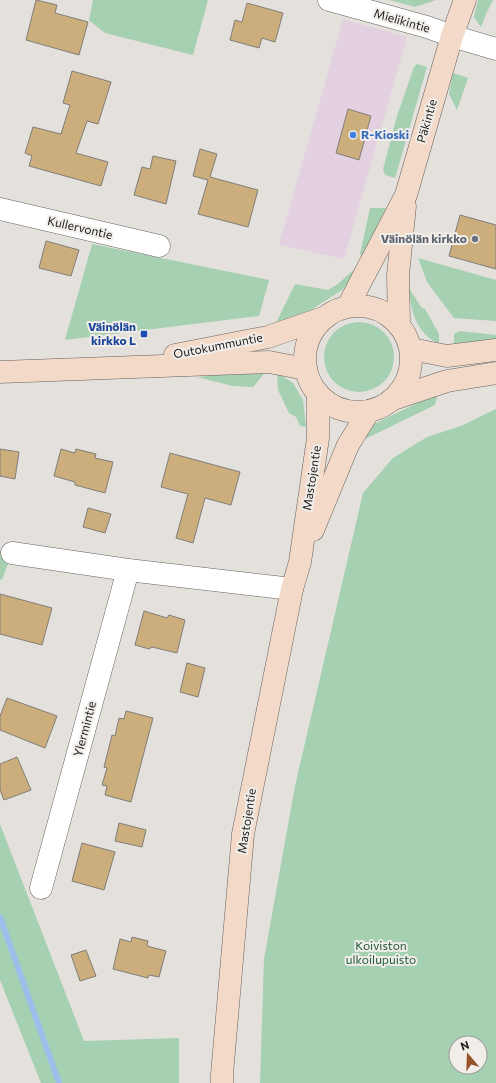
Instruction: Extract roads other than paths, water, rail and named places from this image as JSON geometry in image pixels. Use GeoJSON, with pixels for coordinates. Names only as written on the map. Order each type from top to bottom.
{"type":"FeatureCollection","features":[{"type":"Feature","properties":{"kind":"main road","name":"Päkintie"},"geometry":{"type":"LineString","coordinates":[[399,324],[398,275],[406,195],[450,42],[465,0]]}},
{"type":"Feature","properties":{"kind":"main road","name":"Päkintie"},"geometry":{"type":"LineString","coordinates":[[348,306],[406,195]]}},
{"type":"Feature","properties":{"kind":"main road"},"geometry":{"type":"LineString","coordinates":[[362,305],[376,308],[388,314],[399,324],[407,335],[411,348],[412,363],[409,376],[403,389],[394,399],[382,407],[369,411],[354,412],[341,409],[328,403],[318,394],[310,382],[306,369],[305,355],[308,341],[314,329],[323,318],[348,306],[362,305]]}},
{"type":"Feature","properties":{"kind":"main road","name":"Outokummuntie"},"geometry":{"type":"LineString","coordinates":[[111,367],[268,337],[323,318]]}},
{"type":"Feature","properties":{"kind":"main road"},"geometry":{"type":"LineString","coordinates":[[411,348],[447,356],[496,350]]}},
{"type":"Feature","properties":{"kind":"main road","name":"Outokummuntie"},"geometry":{"type":"LineString","coordinates":[[0,372],[269,362],[306,369]]}},
{"type":"Feature","properties":{"kind":"main road"},"geometry":{"type":"LineString","coordinates":[[394,399],[447,381],[496,373]]}},
{"type":"Feature","properties":{"kind":"main road","name":"Mastojentie"},"geometry":{"type":"LineString","coordinates":[[300,562],[318,438],[318,394]]}},
{"type":"Feature","properties":{"kind":"main road","name":"Mastojentie"},"geometry":{"type":"LineString","coordinates":[[222,1083],[243,834],[292,589],[300,562],[348,445],[369,411]]}},
{"type":"Feature","properties":{"kind":"street","name":"Mielikintie"},"geometry":{"type":"LineString","coordinates":[[330,0],[427,27],[450,42],[496,48]]}},
{"type":"Feature","properties":{"kind":"street","name":"Kullervontie"},"geometry":{"type":"LineString","coordinates":[[0,209],[159,246]]}},
{"type":"Feature","properties":{"kind":"street"},"geometry":{"type":"LineString","coordinates":[[12,553],[128,570],[292,589]]}},
{"type":"Feature","properties":{"kind":"street","name":"Ylermintie"},"geometry":{"type":"LineString","coordinates":[[41,888],[128,570]]}},
{"type":"Feature","properties":{"kind":"waterway"},"geometry":{"type":"LineString","coordinates":[[0,917],[59,1083]]}},
{"type":"Feature","properties":{"kind":"place","name":"R-Kioski"},"geometry":{"type":"Point","coordinates":[353,135]}},
{"type":"Feature","properties":{"kind":"place","name":"Väinölän kirkko"},"geometry":{"type":"Point","coordinates":[475,239]}},
{"type":"Feature","properties":{"kind":"place","name":"Väinölän kirkko L"},"geometry":{"type":"Point","coordinates":[144,334]}},
{"type":"Feature","properties":{"kind":"park label","name":"Koiviston ulkoilupuisto"},"geometry":{"type":"Point","coordinates":[381,953]}}]}
